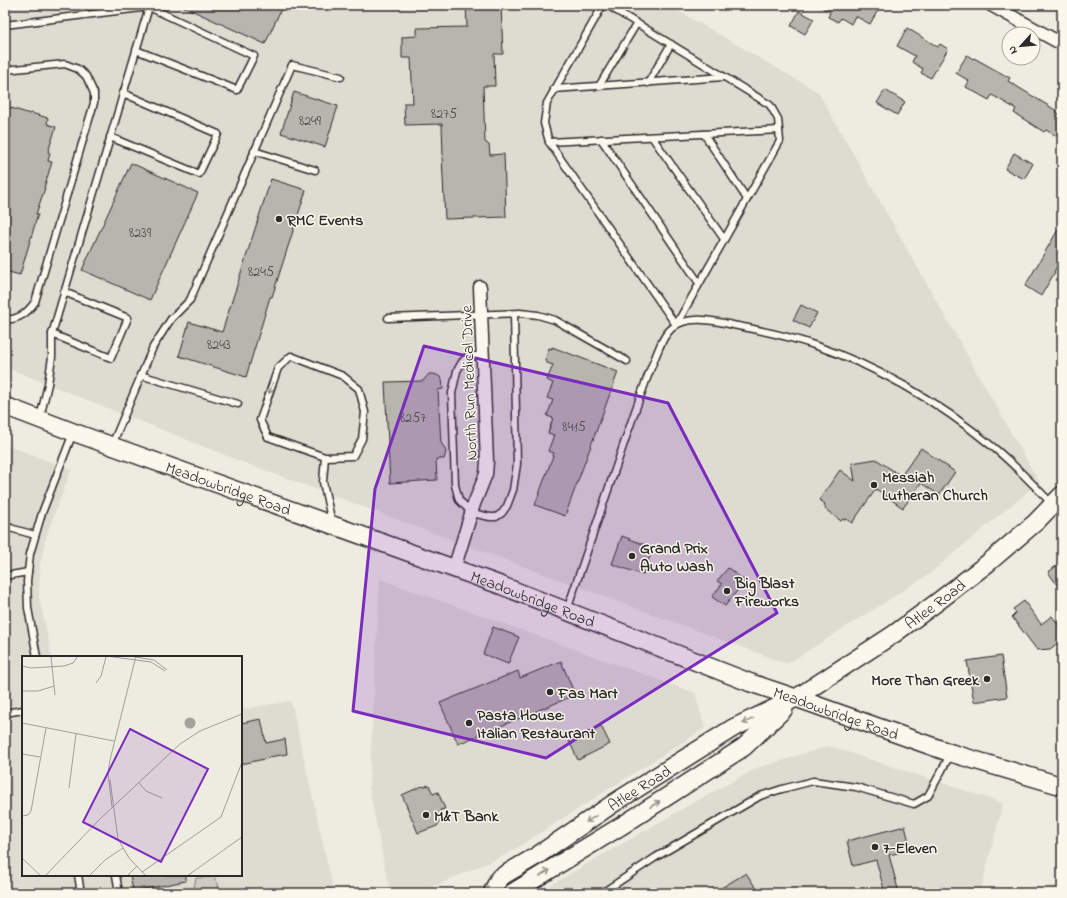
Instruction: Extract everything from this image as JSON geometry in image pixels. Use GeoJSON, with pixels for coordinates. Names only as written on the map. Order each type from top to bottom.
{"type":"FeatureCollection","features":[{"type":"Feature","properties":{"kind":"main road","name":"Meadowbridge Road"},"geometry":{"type":"LineString","coordinates":[[5,406],[73,432],[500,585],[751,683],[951,754],[1062,786]]}},
{"type":"Feature","properties":{"kind":"main road","name":"Atlee Road"},"geometry":{"type":"LineString","coordinates":[[494,892],[499,878],[538,855],[624,797],[733,728],[796,698],[894,634],[988,563],[1036,522],[1057,500]]}},
{"type":"Feature","properties":{"kind":"main road","name":"Atlee Road"},"geometry":{"type":"LineString","coordinates":[[512,893],[626,823],[744,747],[796,698]]}},
{"type":"Feature","properties":{"kind":"street"},"geometry":{"type":"LineString","coordinates":[[991,5],[1062,44]]}},
{"type":"Feature","properties":{"kind":"street","name":"North Run Medical Drive"},"geometry":{"type":"LineString","coordinates":[[454,569],[486,474],[488,462],[480,287]]}},
{"type":"Feature","properties":{"kind":"lane"},"geometry":{"type":"LineString","coordinates":[[604,5],[547,102],[544,123],[549,142],[676,325]]}},
{"type":"Feature","properties":{"kind":"lane"},"geometry":{"type":"LineString","coordinates":[[607,5],[770,105],[778,119],[780,141],[676,325]]}},
{"type":"Feature","properties":{"kind":"lane"},"geometry":{"type":"LineString","coordinates":[[40,419],[48,384],[52,356],[52,334],[149,7]]}},
{"type":"Feature","properties":{"kind":"lane"},"geometry":{"type":"LineString","coordinates":[[5,25],[124,8],[149,7],[254,56],[237,90],[136,50]]}},
{"type":"Feature","properties":{"kind":"lane"},"geometry":{"type":"LineString","coordinates":[[599,86],[636,23]]}},
{"type":"Feature","properties":{"kind":"lane"},"geometry":{"type":"LineString","coordinates":[[648,82],[671,44]]}},
{"type":"Feature","properties":{"kind":"lane"},"geometry":{"type":"LineString","coordinates":[[5,70],[66,64],[78,69],[86,76],[94,93],[94,103],[35,302],[23,315],[14,320],[5,320]]}},
{"type":"Feature","properties":{"kind":"lane"},"geometry":{"type":"LineString","coordinates":[[112,445],[153,347],[171,319],[190,300],[292,65],[341,77]]}},
{"type":"Feature","properties":{"kind":"lane"},"geometry":{"type":"LineString","coordinates":[[554,89],[724,77]]}},
{"type":"Feature","properties":{"kind":"lane"},"geometry":{"type":"LineString","coordinates":[[110,137],[199,174],[218,134],[123,93]]}},
{"type":"Feature","properties":{"kind":"lane"},"geometry":{"type":"LineString","coordinates":[[549,142],[779,130]]}},
{"type":"Feature","properties":{"kind":"lane"},"geometry":{"type":"LineString","coordinates":[[704,134],[747,199]]}},
{"type":"Feature","properties":{"kind":"lane"},"geometry":{"type":"LineString","coordinates":[[652,137],[724,239]]}},
{"type":"Feature","properties":{"kind":"lane"},"geometry":{"type":"LineString","coordinates":[[601,139],[699,283]]}},
{"type":"Feature","properties":{"kind":"lane"},"geometry":{"type":"LineString","coordinates":[[254,150],[315,170]]}},
{"type":"Feature","properties":{"kind":"lane"},"geometry":{"type":"LineString","coordinates":[[52,334],[111,358],[128,318],[64,292]]}},
{"type":"Feature","properties":{"kind":"lane"},"geometry":{"type":"LineString","coordinates":[[483,356],[468,356],[462,362],[457,371],[452,394],[455,485],[459,500],[472,512],[490,517],[496,517],[502,513],[507,506],[514,490],[517,464],[514,314]]}},
{"type":"Feature","properties":{"kind":"lane"},"geometry":{"type":"LineString","coordinates":[[388,318],[514,314],[538,315],[555,320],[627,361]]}},
{"type":"Feature","properties":{"kind":"lane"},"geometry":{"type":"LineString","coordinates":[[567,610],[646,381],[664,336],[671,328],[681,322],[692,319],[723,322],[772,332],[813,344],[852,359],[883,374],[929,400],[966,425],[995,448],[1028,479],[1057,500]]}},
{"type":"Feature","properties":{"kind":"lane"},"geometry":{"type":"LineString","coordinates":[[291,356],[343,376],[359,389],[365,412],[362,439],[353,456],[325,457],[268,437],[260,420],[278,368],[291,356]]}},
{"type":"Feature","properties":{"kind":"lane"},"geometry":{"type":"LineString","coordinates":[[140,375],[238,404]]}},
{"type":"Feature","properties":{"kind":"lane"},"geometry":{"type":"LineString","coordinates":[[37,656],[28,608],[27,581],[30,554],[42,513],[73,432]]}},
{"type":"Feature","properties":{"kind":"lane"},"geometry":{"type":"LineString","coordinates":[[325,457],[323,482],[333,525]]}},
{"type":"Feature","properties":{"kind":"lane"},"geometry":{"type":"LineString","coordinates":[[5,522],[10,528],[35,535]]}},
{"type":"Feature","properties":{"kind":"lane"},"geometry":{"type":"LineString","coordinates":[[5,576],[28,572]]}},
{"type":"Feature","properties":{"kind":"lane"},"geometry":{"type":"LineString","coordinates":[[5,714],[22,710]]}},
{"type":"Feature","properties":{"kind":"lane"},"geometry":{"type":"LineString","coordinates":[[602,893],[656,857],[760,796],[782,789],[813,781],[856,787],[914,804],[928,796],[951,754]]}},
{"type":"Feature","properties":{"kind":"lane"},"geometry":{"type":"LineString","coordinates":[[78,876],[81,893]]}},
{"type":"Feature","properties":{"kind":"lane"},"geometry":{"type":"LineString","coordinates":[[116,876],[119,893]]}},
{"type":"Feature","properties":{"kind":"highlighted area"},"geometry":{"type":"Polygon","coordinates":[[[424,346],[668,403],[777,613],[546,758],[353,711],[375,489],[424,346]]]}},
{"type":"Feature","properties":{"kind":"shaded area"},"geometry":{"type":"Polygon","coordinates":[[[5,5],[668,5],[818,92],[1039,482],[928,575],[787,664],[245,463],[5,367],[5,5]]]}},
{"type":"Feature","properties":{"kind":"shaded area"},"geometry":{"type":"Polygon","coordinates":[[[5,444],[71,470],[46,537],[40,565],[39,597],[52,656],[22,656],[22,876],[242,876],[242,709],[291,701],[334,893],[5,893],[5,444]]]}},
{"type":"Feature","properties":{"kind":"shaded area"},"geometry":{"type":"Polygon","coordinates":[[[380,579],[695,693],[705,728],[507,854],[419,893],[390,893],[369,788],[380,579]]]}},
{"type":"Feature","properties":{"kind":"shaded area"},"geometry":{"type":"Polygon","coordinates":[[[829,746],[1003,803],[980,893],[537,893],[691,804],[757,768],[829,746]]]}},
{"type":"Feature","properties":{"kind":"shaded area"},"geometry":{"type":"Polygon","coordinates":[[[214,877],[218,884],[220,893],[193,893],[196,878],[214,877]]]}},
{"type":"Feature","properties":{"kind":"building"},"geometry":{"type":"Polygon","coordinates":[[[180,5],[283,5],[265,44],[180,5]]]}},
{"type":"Feature","properties":{"kind":"building"},"geometry":{"type":"Polygon","coordinates":[[[466,5],[501,5],[503,54],[494,54],[495,86],[483,86],[485,142],[489,145],[490,155],[504,154],[506,217],[445,219],[442,124],[405,125],[404,103],[413,103],[411,58],[402,58],[402,37],[417,36],[417,28],[467,27],[466,5]]]}},
{"type":"Feature","properties":{"kind":"building"},"geometry":{"type":"Polygon","coordinates":[[[818,5],[881,5],[870,24],[855,16],[851,24],[841,18],[838,22],[828,17],[830,12],[818,5]]]}},
{"type":"Feature","properties":{"kind":"building"},"geometry":{"type":"Polygon","coordinates":[[[799,11],[814,19],[805,34],[791,26],[799,11]]]}},
{"type":"Feature","properties":{"kind":"building"},"geometry":{"type":"Polygon","coordinates":[[[907,28],[938,47],[940,44],[948,49],[931,78],[921,73],[923,69],[912,62],[915,56],[897,46],[907,28]]]}},
{"type":"Feature","properties":{"kind":"building"},"geometry":{"type":"Polygon","coordinates":[[[967,55],[1010,78],[1008,81],[1057,111],[1056,112],[1062,116],[1062,127],[1056,136],[1046,130],[1044,132],[1014,113],[1016,109],[992,95],[989,100],[966,87],[969,81],[956,73],[967,55]]]}},
{"type":"Feature","properties":{"kind":"building"},"geometry":{"type":"Polygon","coordinates":[[[885,90],[905,102],[897,115],[877,103],[885,90]]]}},
{"type":"Feature","properties":{"kind":"building"},"geometry":{"type":"Polygon","coordinates":[[[294,92],[338,106],[325,147],[281,133],[294,92]]]}},
{"type":"Feature","properties":{"kind":"building"},"geometry":{"type":"Polygon","coordinates":[[[5,106],[48,118],[47,124],[56,127],[48,152],[50,153],[48,161],[52,162],[36,214],[38,214],[20,275],[5,271],[5,161],[9,148],[5,147],[5,106]]]}},
{"type":"Feature","properties":{"kind":"building"},"geometry":{"type":"Polygon","coordinates":[[[1014,153],[1033,164],[1024,179],[1005,169],[1014,153]]]}},
{"type":"Feature","properties":{"kind":"building"},"geometry":{"type":"Polygon","coordinates":[[[131,163],[198,193],[150,300],[82,270],[131,163]]]}},
{"type":"Feature","properties":{"kind":"building"},"geometry":{"type":"Polygon","coordinates":[[[271,179],[306,190],[272,297],[270,297],[246,377],[179,356],[189,322],[222,332],[271,179]]]}},
{"type":"Feature","properties":{"kind":"building"},"geometry":{"type":"Polygon","coordinates":[[[1062,223],[1062,257],[1041,296],[1025,286],[1062,223]]]}},
{"type":"Feature","properties":{"kind":"building"},"geometry":{"type":"Polygon","coordinates":[[[801,305],[817,313],[809,328],[793,320],[801,305]]]}},
{"type":"Feature","properties":{"kind":"building"},"geometry":{"type":"Polygon","coordinates":[[[552,347],[618,372],[565,516],[535,505],[554,453],[548,451],[554,435],[548,433],[553,418],[547,416],[553,400],[547,398],[553,383],[547,380],[553,365],[545,361],[549,348],[552,349],[552,347]]]}},
{"type":"Feature","properties":{"kind":"building"},"geometry":{"type":"Polygon","coordinates":[[[429,374],[434,374],[442,379],[443,389],[438,390],[441,443],[446,452],[444,459],[436,459],[437,480],[390,483],[385,382],[423,381],[429,374]]]}},
{"type":"Feature","properties":{"kind":"building","name":"Messiah Lutheran Church"},"geometry":{"type":"Polygon","coordinates":[[[921,448],[955,472],[939,495],[921,483],[903,508],[876,489],[852,523],[846,519],[841,521],[825,509],[825,504],[819,500],[840,470],[855,481],[852,463],[876,459],[901,476],[921,448]]]}},
{"type":"Feature","properties":{"kind":"building","name":"Grand Prix Auto Wash"},"geometry":{"type":"Polygon","coordinates":[[[622,536],[653,548],[643,575],[612,564],[622,536]]]}},
{"type":"Feature","properties":{"kind":"building"},"geometry":{"type":"Polygon","coordinates":[[[1062,562],[1062,592],[1048,572],[1062,562]]]}},
{"type":"Feature","properties":{"kind":"building","name":"Big Blast Fireworks"},"geometry":{"type":"Polygon","coordinates":[[[728,568],[745,581],[725,606],[712,597],[722,584],[717,581],[728,568]]]}},
{"type":"Feature","properties":{"kind":"building"},"geometry":{"type":"Polygon","coordinates":[[[1024,601],[1041,624],[1052,616],[1062,630],[1062,640],[1050,649],[1037,650],[1012,617],[1016,613],[1013,609],[1024,601]]]}},
{"type":"Feature","properties":{"kind":"building"},"geometry":{"type":"Polygon","coordinates":[[[493,627],[519,637],[508,664],[483,654],[493,627]]]}},
{"type":"Feature","properties":{"kind":"building","name":"More Than Greek"},"geometry":{"type":"Polygon","coordinates":[[[1001,656],[1007,697],[974,702],[967,661],[1001,656]]]}},
{"type":"Feature","properties":{"kind":"building"},"geometry":{"type":"Polygon","coordinates":[[[561,661],[575,695],[458,744],[440,703],[518,671],[520,678],[561,661]]]}},
{"type":"Feature","properties":{"kind":"building"},"geometry":{"type":"Polygon","coordinates":[[[261,719],[266,743],[285,739],[287,754],[242,764],[242,723],[261,719]]]}},
{"type":"Feature","properties":{"kind":"building"},"geometry":{"type":"Polygon","coordinates":[[[601,726],[610,744],[578,760],[569,741],[601,726]]]}},
{"type":"Feature","properties":{"kind":"building","name":"M&T Bank"},"geometry":{"type":"Polygon","coordinates":[[[429,785],[433,794],[438,792],[445,809],[440,810],[444,820],[438,823],[437,826],[418,833],[402,795],[422,786],[429,785]]]}},
{"type":"Feature","properties":{"kind":"building"},"geometry":{"type":"Polygon","coordinates":[[[905,826],[911,850],[889,855],[899,893],[885,893],[876,860],[853,866],[847,841],[905,826]]]}},
{"type":"Feature","properties":{"kind":"building"},"geometry":{"type":"Polygon","coordinates":[[[746,873],[759,893],[713,893],[746,873]]]}},
{"type":"Feature","properties":{"kind":"building"},"geometry":{"type":"Polygon","coordinates":[[[130,876],[186,876],[186,881],[133,891],[130,876]]]}},
{"type":"Feature","properties":{"kind":"place","name":"RMC Events"},"geometry":{"type":"Point","coordinates":[279,219]}},
{"type":"Feature","properties":{"kind":"place","name":"Messiah Lutheran Church"},"geometry":{"type":"Point","coordinates":[874,485]}},
{"type":"Feature","properties":{"kind":"place","name":"Grand Prix Auto Wash"},"geometry":{"type":"Point","coordinates":[632,556]}},
{"type":"Feature","properties":{"kind":"place","name":"Big Blast Fireworks"},"geometry":{"type":"Point","coordinates":[727,591]}},
{"type":"Feature","properties":{"kind":"place","name":"More Than Greek"},"geometry":{"type":"Point","coordinates":[987,679]}},
{"type":"Feature","properties":{"kind":"place","name":"Fas Mart"},"geometry":{"type":"Point","coordinates":[550,692]}},
{"type":"Feature","properties":{"kind":"place","name":"Pasta House: Italian Restaurant"},"geometry":{"type":"Point","coordinates":[469,723]}},
{"type":"Feature","properties":{"kind":"place","name":"M&T Bank"},"geometry":{"type":"Point","coordinates":[426,815]}},
{"type":"Feature","properties":{"kind":"place","name":"7-Eleven"},"geometry":{"type":"Point","coordinates":[875,847]}}]}
